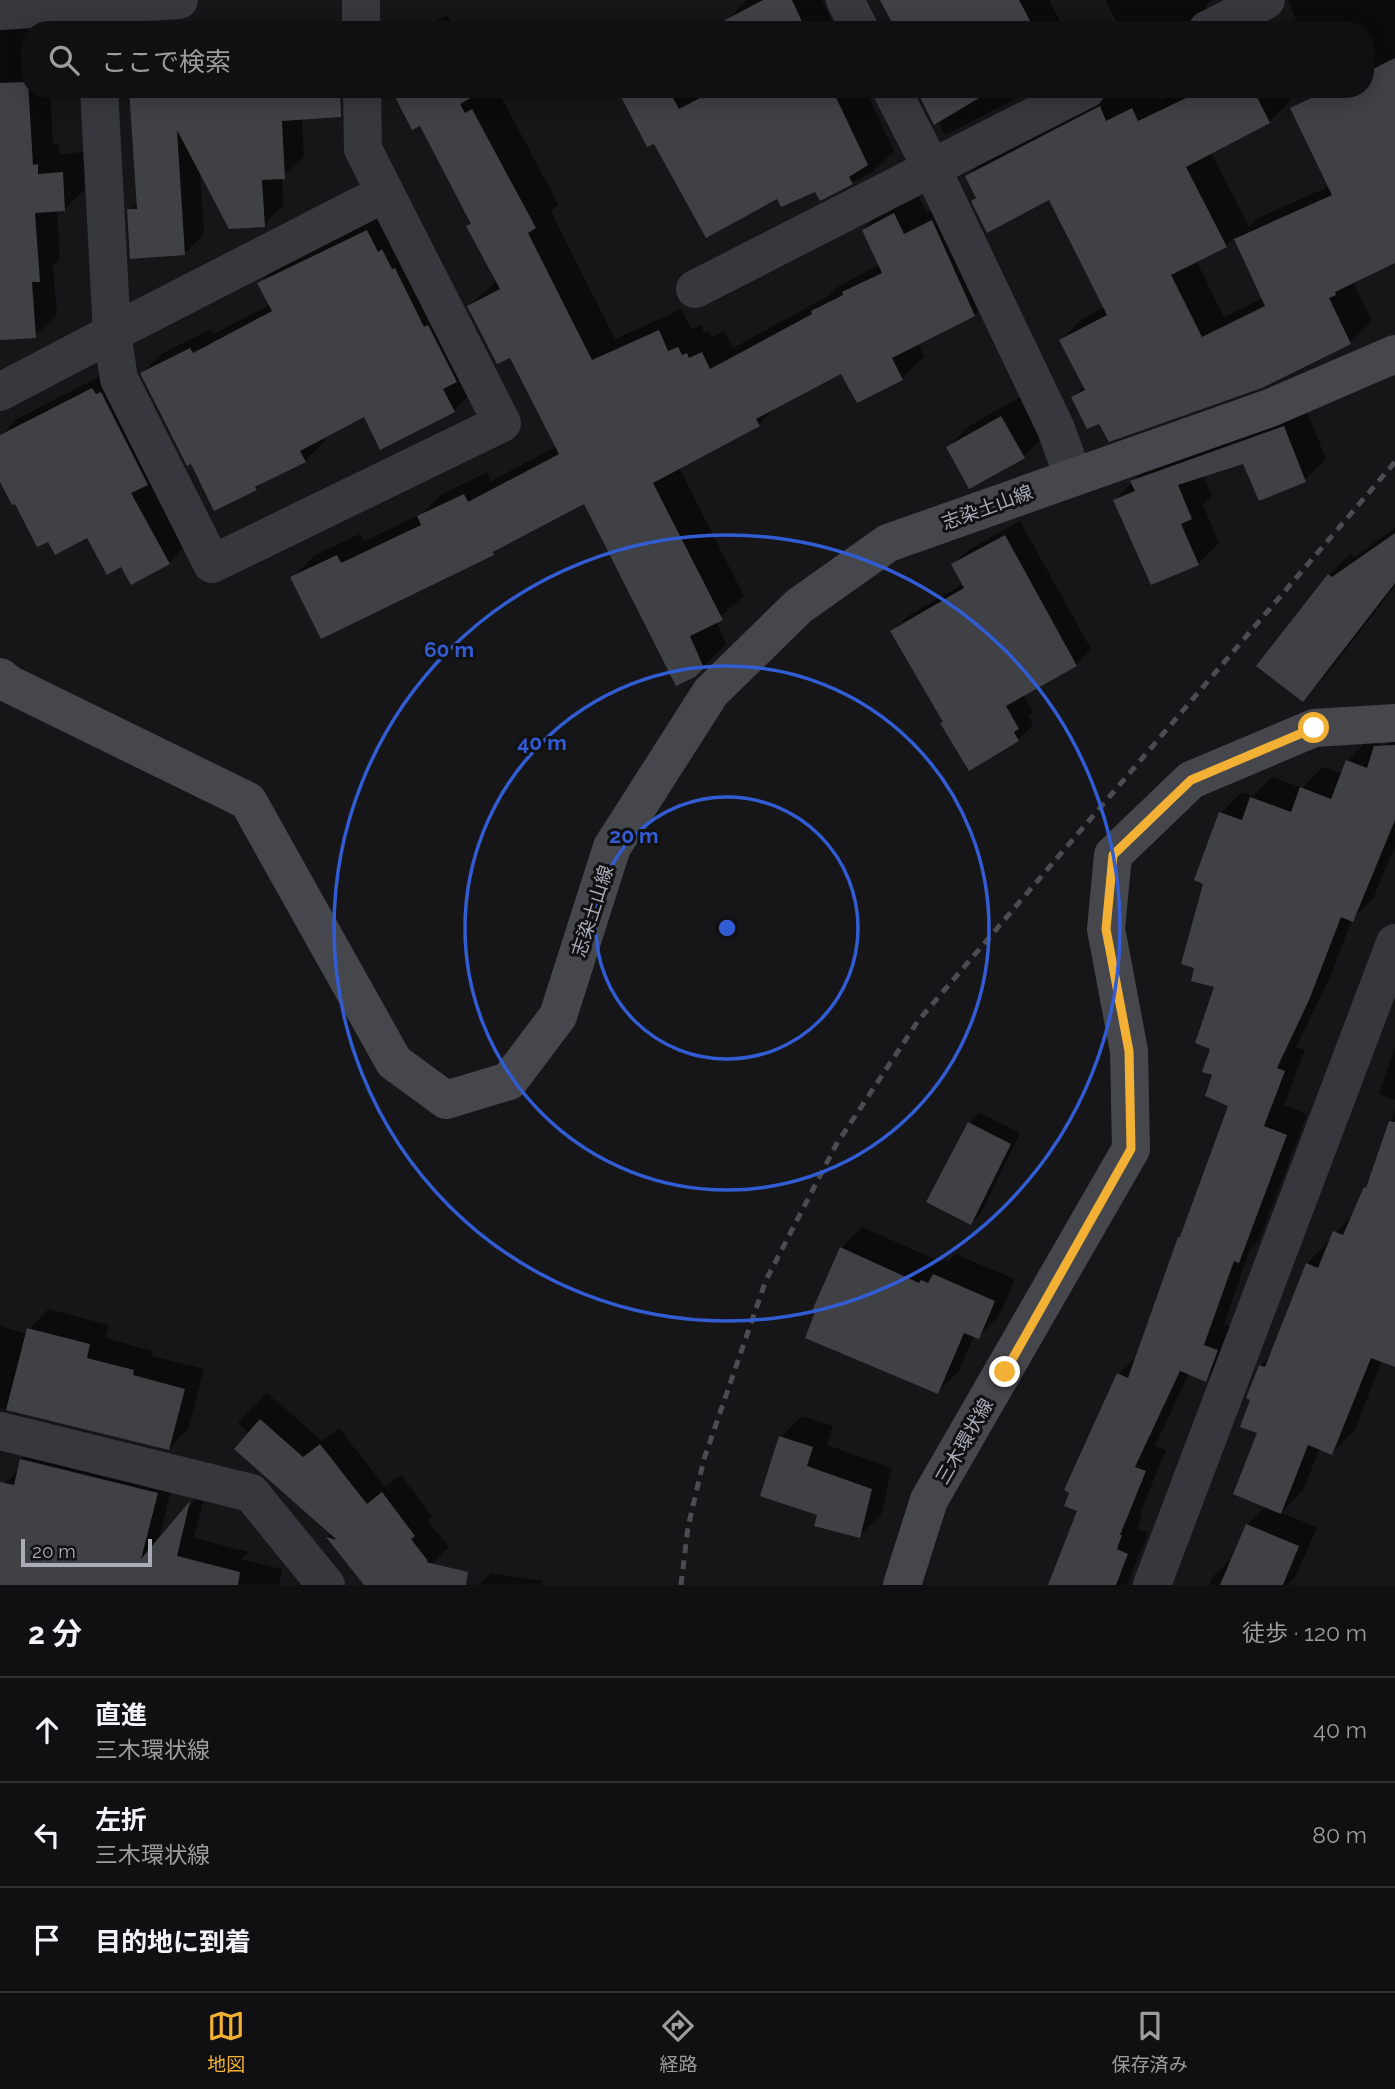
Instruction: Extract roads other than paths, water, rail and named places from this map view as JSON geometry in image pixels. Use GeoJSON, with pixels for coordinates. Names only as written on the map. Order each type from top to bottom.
{"type":"FeatureCollection","features":[{"type":"Feature","properties":{"kind":"main road","name":"志染土山線"},"geometry":{"type":"LineString","coordinates":[[0,677],[9,684],[248,802],[394,1062],[446,1100],[509,1081],[558,1016],[612,847],[711,692],[799,606],[888,543],[1270,408],[1395,354]]}},
{"type":"Feature","properties":{"kind":"main road","name":"三木環状線"},"geometry":{"type":"LineString","coordinates":[[902,1585],[929,1500],[1131,1149],[1129,1051],[1106,929],[1113,855],[1191,780],[1314,728],[1395,723]]}},
{"type":"Feature","properties":{"kind":"street"},"geometry":{"type":"LineString","coordinates":[[0,11],[95,12],[179,0]]}},
{"type":"Feature","properties":{"kind":"street"},"geometry":{"type":"LineString","coordinates":[[361,0],[361,21]]}},
{"type":"Feature","properties":{"kind":"street"},"geometry":{"type":"LineString","coordinates":[[845,0],[856,21]]}},
{"type":"Feature","properties":{"kind":"street"},"geometry":{"type":"LineString","coordinates":[[1225,21],[1266,0]]}},
{"type":"Feature","properties":{"kind":"street"},"geometry":{"type":"LineString","coordinates":[[99,98],[112,333],[119,379],[212,564],[502,423],[363,149],[362,98]]}},
{"type":"Feature","properties":{"kind":"street"},"geometry":{"type":"LineString","coordinates":[[896,98],[1056,429],[1073,476]]}},
{"type":"Feature","properties":{"kind":"street"},"geometry":{"type":"LineString","coordinates":[[695,289],[1069,98]]}},
{"type":"Feature","properties":{"kind":"street"},"geometry":{"type":"LineString","coordinates":[[0,392],[384,193]]}},
{"type":"Feature","properties":{"kind":"street"},"geometry":{"type":"LineString","coordinates":[[1152,1585],[1395,943]]}},
{"type":"Feature","properties":{"kind":"street"},"geometry":{"type":"LineString","coordinates":[[0,1431],[251,1493],[326,1585]]}},
{"type":"Feature","properties":{"kind":"railway"},"geometry":{"type":"LineString","coordinates":[[681,1585],[688,1527],[704,1459],[766,1280],[836,1145],[918,1021],[1395,462]]}}]}
